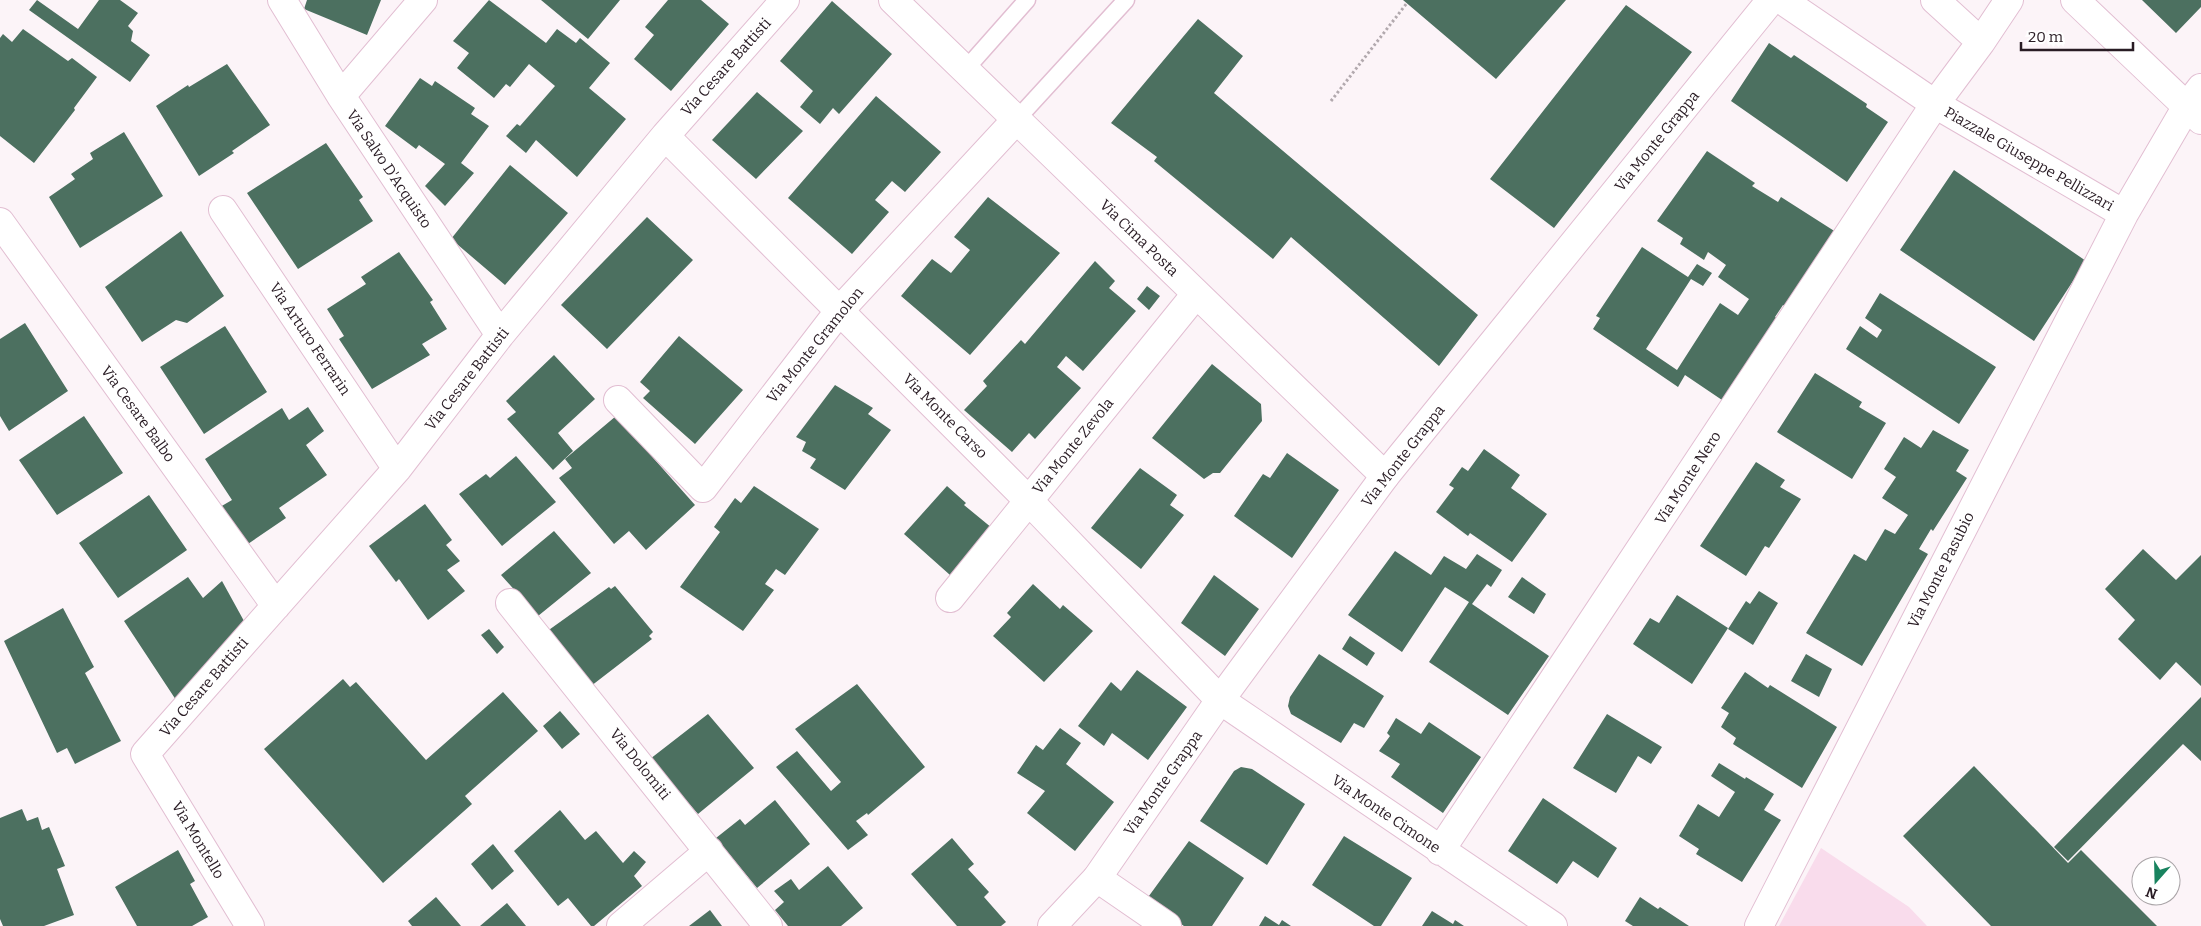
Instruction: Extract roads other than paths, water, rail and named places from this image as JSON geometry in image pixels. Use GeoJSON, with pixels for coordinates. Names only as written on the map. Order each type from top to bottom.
{"type":"FeatureCollection","features":[{"type":"Feature","properties":{"kind":"street","name":"Via Salvo D'Acquisto"},"geometry":{"type":"LineString","coordinates":[[282,0],[340,96],[500,335]]}},
{"type":"Feature","properties":{"kind":"street"},"geometry":{"type":"LineString","coordinates":[[340,96],[423,0]]}},
{"type":"Feature","properties":{"kind":"street","name":"Via Cesare Battisti"},"geometry":{"type":"LineString","coordinates":[[145,754],[397,469],[500,335],[665,136],[785,0]]}},
{"type":"Feature","properties":{"kind":"street","name":"Via Cima Posta"},"geometry":{"type":"LineString","coordinates":[[893,0],[1385,476]]}},
{"type":"Feature","properties":{"kind":"street","name":"Via Monte Grappa"},"geometry":{"type":"LineString","coordinates":[[1052,926],[1097,878],[1220,700],[1385,476],[1771,0]]}},
{"type":"Feature","properties":{"kind":"street","name":"Piazzale Giuseppe Pellizzari"},"geometry":{"type":"LineString","coordinates":[[1782,0],[1935,104],[2124,214]]}},
{"type":"Feature","properties":{"kind":"street"},"geometry":{"type":"LineString","coordinates":[[1935,0],[1981,42]]}},
{"type":"Feature","properties":{"kind":"street","name":"Piazzale Giuseppe Pellizzari"},"geometry":{"type":"LineString","coordinates":[[1935,104],[1981,42],[2009,0]]}},
{"type":"Feature","properties":{"kind":"street"},"geometry":{"type":"LineString","coordinates":[[2075,0],[2196,104]]}},
{"type":"Feature","properties":{"kind":"street","name":"Via Monte Nero"},"geometry":{"type":"LineString","coordinates":[[1440,851],[1935,104]]}},
{"type":"Feature","properties":{"kind":"street","name":"Via Monte Pasubio"},"geometry":{"type":"LineString","coordinates":[[1758,926],[2124,214],[2196,104]]}},
{"type":"Feature","properties":{"kind":"street","name":"Via Monte Gramolon"},"geometry":{"type":"LineString","coordinates":[[618,400],[703,488],[840,310],[1016,120]]}},
{"type":"Feature","properties":{"kind":"street","name":"Via Monte Carso"},"geometry":{"type":"LineString","coordinates":[[665,136],[1029,501],[1220,700]]}},
{"type":"Feature","properties":{"kind":"street","name":"Via Arturo Ferrarin"},"geometry":{"type":"LineString","coordinates":[[223,210],[397,469]]}},
{"type":"Feature","properties":{"kind":"street","name":"Via Cesare Balbo"},"geometry":{"type":"LineString","coordinates":[[0,222],[276,606]]}},
{"type":"Feature","properties":{"kind":"street","name":"Via Monte Zevola"},"geometry":{"type":"LineString","coordinates":[[950,598],[1196,294]]}},
{"type":"Feature","properties":{"kind":"street","name":"Via Dolomiti"},"geometry":{"type":"LineString","coordinates":[[510,603],[768,926]]}},
{"type":"Feature","properties":{"kind":"street","name":"Via Monte Cimone"},"geometry":{"type":"LineString","coordinates":[[1220,700],[1553,926]]}},
{"type":"Feature","properties":{"kind":"street","name":"Via Montello"},"geometry":{"type":"LineString","coordinates":[[145,754],[250,926]]}},
{"type":"Feature","properties":{"kind":"street"},"geometry":{"type":"LineString","coordinates":[[621,926],[709,851]]}},
{"type":"Feature","properties":{"kind":"street"},"geometry":{"type":"LineString","coordinates":[[1097,878],[1167,926]]}},
{"type":"Feature","properties":{"kind":"lane"},"geometry":{"type":"LineString","coordinates":[[965,70],[1027,0]]}},
{"type":"Feature","properties":{"kind":"lane"},"geometry":{"type":"LineString","coordinates":[[1016,120],[1126,0]]}}]}
